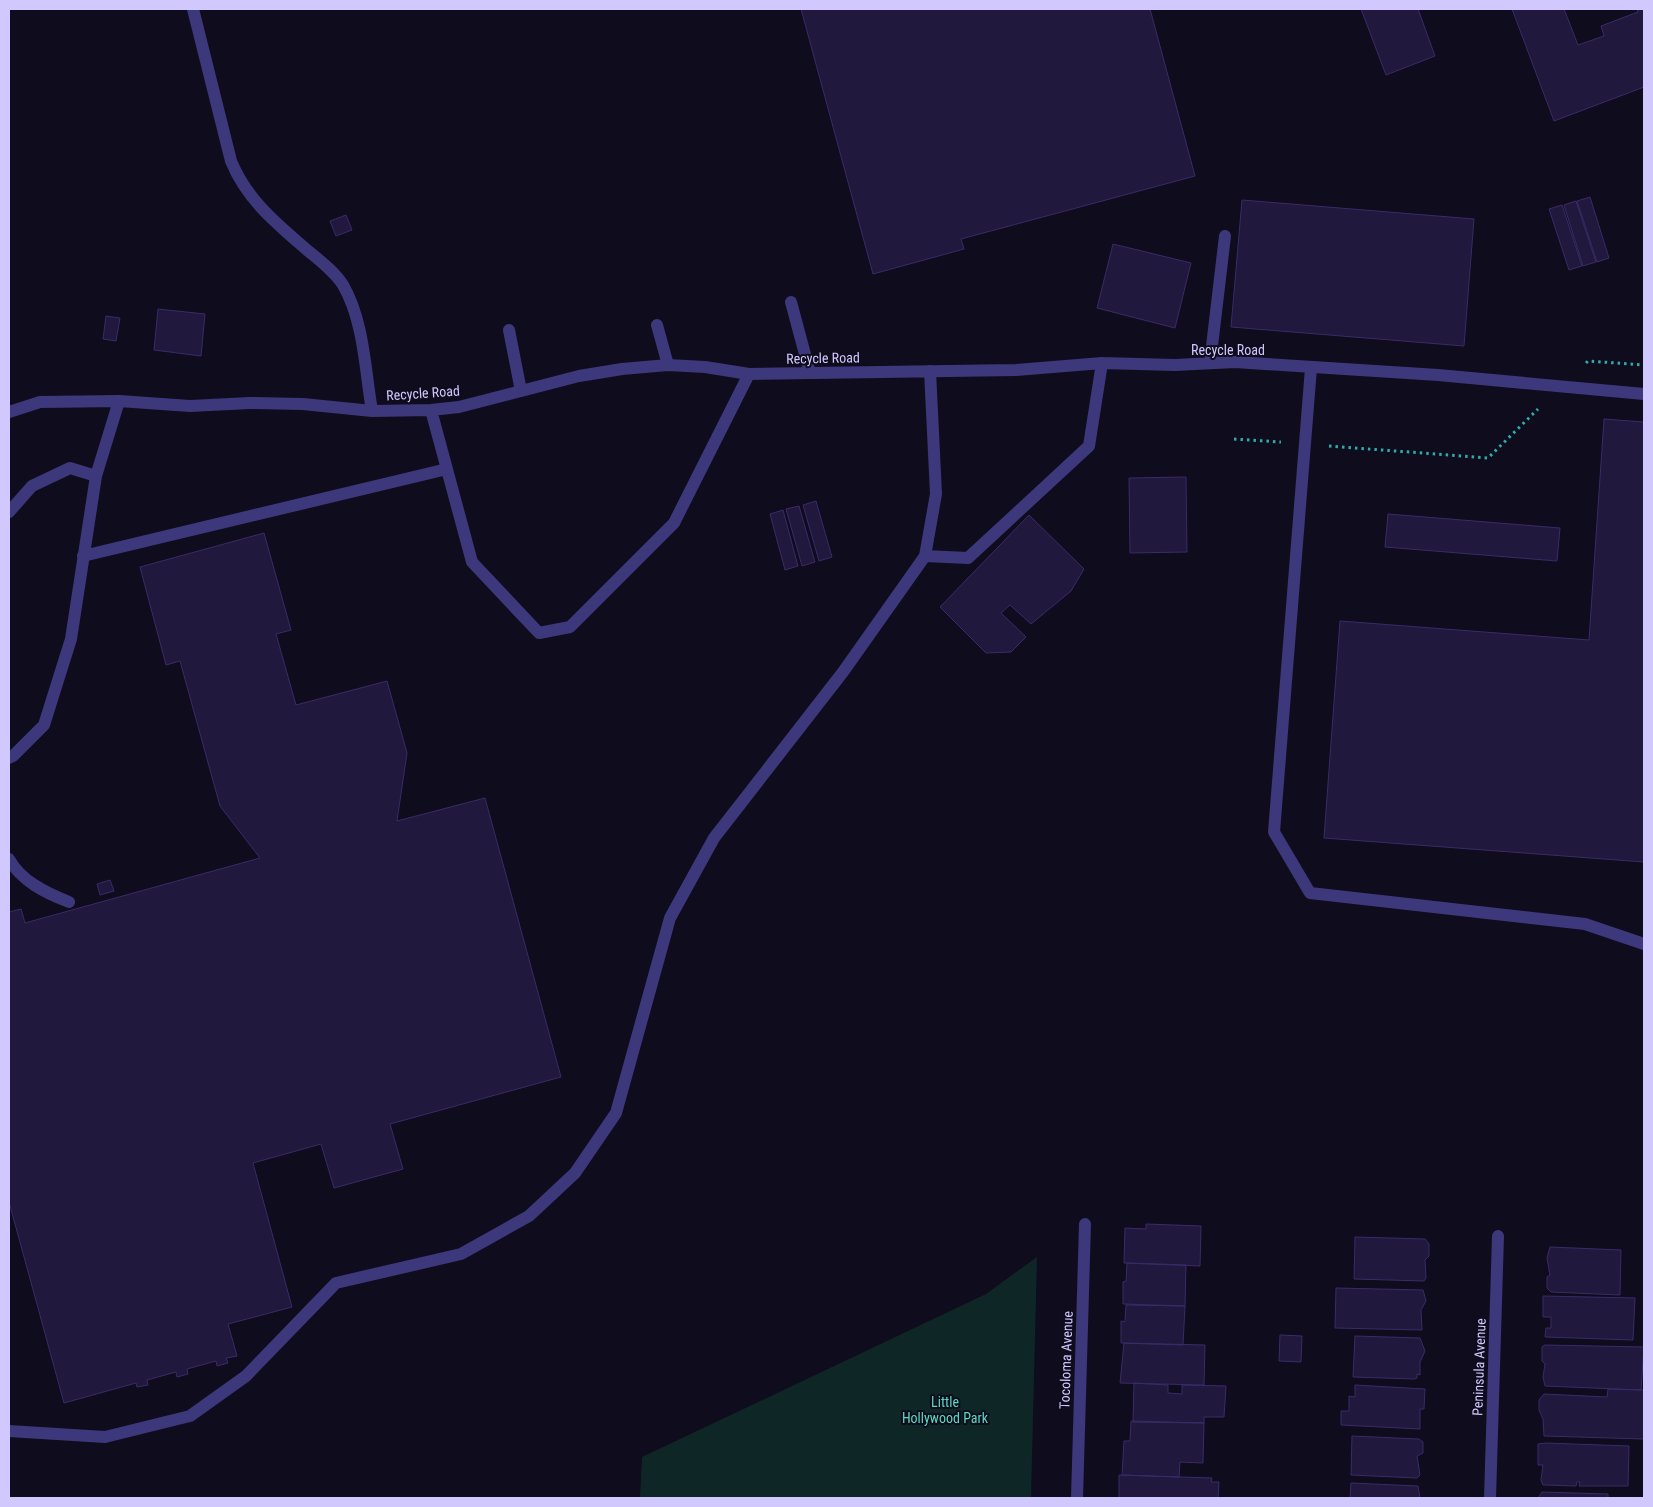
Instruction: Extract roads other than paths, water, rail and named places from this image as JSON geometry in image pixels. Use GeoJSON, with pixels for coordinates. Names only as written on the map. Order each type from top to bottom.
{"type":"FeatureCollection","features":[{"type":"Feature","properties":{"kind":"street"},"geometry":{"type":"LineString","coordinates":[[193,9],[231,161],[239,179],[259,208],[325,265],[342,284],[354,309],[372,411]]}},
{"type":"Feature","properties":{"kind":"street"},"geometry":{"type":"LineString","coordinates":[[1210,363],[1225,236]]}},
{"type":"Feature","properties":{"kind":"street"},"geometry":{"type":"LineString","coordinates":[[791,302],[810,373]]}},
{"type":"Feature","properties":{"kind":"street"},"geometry":{"type":"LineString","coordinates":[[657,325],[668,365]]}},
{"type":"Feature","properties":{"kind":"street"},"geometry":{"type":"LineString","coordinates":[[509,330],[521,391]]}},
{"type":"Feature","properties":{"kind":"street","name":"Recycle Road"},"geometry":{"type":"LineString","coordinates":[[9,412],[40,402],[119,402],[190,406],[250,403],[303,404],[372,411],[431,410],[459,407],[579,376],[668,365],[705,367],[749,374],[930,372],[1044,369],[1102,363],[1175,365],[1235,362],[1438,375],[1560,388],[1644,394]]}},
{"type":"Feature","properties":{"kind":"street"},"geometry":{"type":"LineString","coordinates":[[925,556],[968,558],[1089,446],[1102,363]]}},
{"type":"Feature","properties":{"kind":"street"},"geometry":{"type":"LineString","coordinates":[[1311,368],[1274,832],[1310,894],[1584,924],[1644,944]]}},
{"type":"Feature","properties":{"kind":"street"},"geometry":{"type":"LineString","coordinates":[[9,1431],[105,1437],[190,1416],[246,1376],[336,1283],[461,1254],[529,1216],[575,1173],[616,1113],[670,918],[714,838],[843,672],[925,556],[936,494],[930,372]]}},
{"type":"Feature","properties":{"kind":"street"},"geometry":{"type":"LineString","coordinates":[[431,410],[472,562],[539,633],[570,628],[674,523],[749,374]]}},
{"type":"Feature","properties":{"kind":"street"},"geometry":{"type":"LineString","coordinates":[[9,758],[44,725],[71,639],[96,476],[119,402]]}},
{"type":"Feature","properties":{"kind":"street"},"geometry":{"type":"LineString","coordinates":[[9,512],[32,486],[70,468],[96,476]]}},
{"type":"Feature","properties":{"kind":"street"},"geometry":{"type":"LineString","coordinates":[[83,556],[447,469]]}},
{"type":"Feature","properties":{"kind":"street"},"geometry":{"type":"LineString","coordinates":[[9,859],[16,870],[47,893],[69,902]]}},
{"type":"Feature","properties":{"kind":"street","name":"Tocoloma Avenue"},"geometry":{"type":"LineString","coordinates":[[1077,1498],[1085,1224]]}},
{"type":"Feature","properties":{"kind":"street","name":"Peninsula Avenue"},"geometry":{"type":"LineString","coordinates":[[1490,1498],[1498,1236]]}},
{"type":"Feature","properties":{"kind":"park label","name":"Little Hollywood Park"},"geometry":{"type":"Point","coordinates":[945,1410]}}]}
